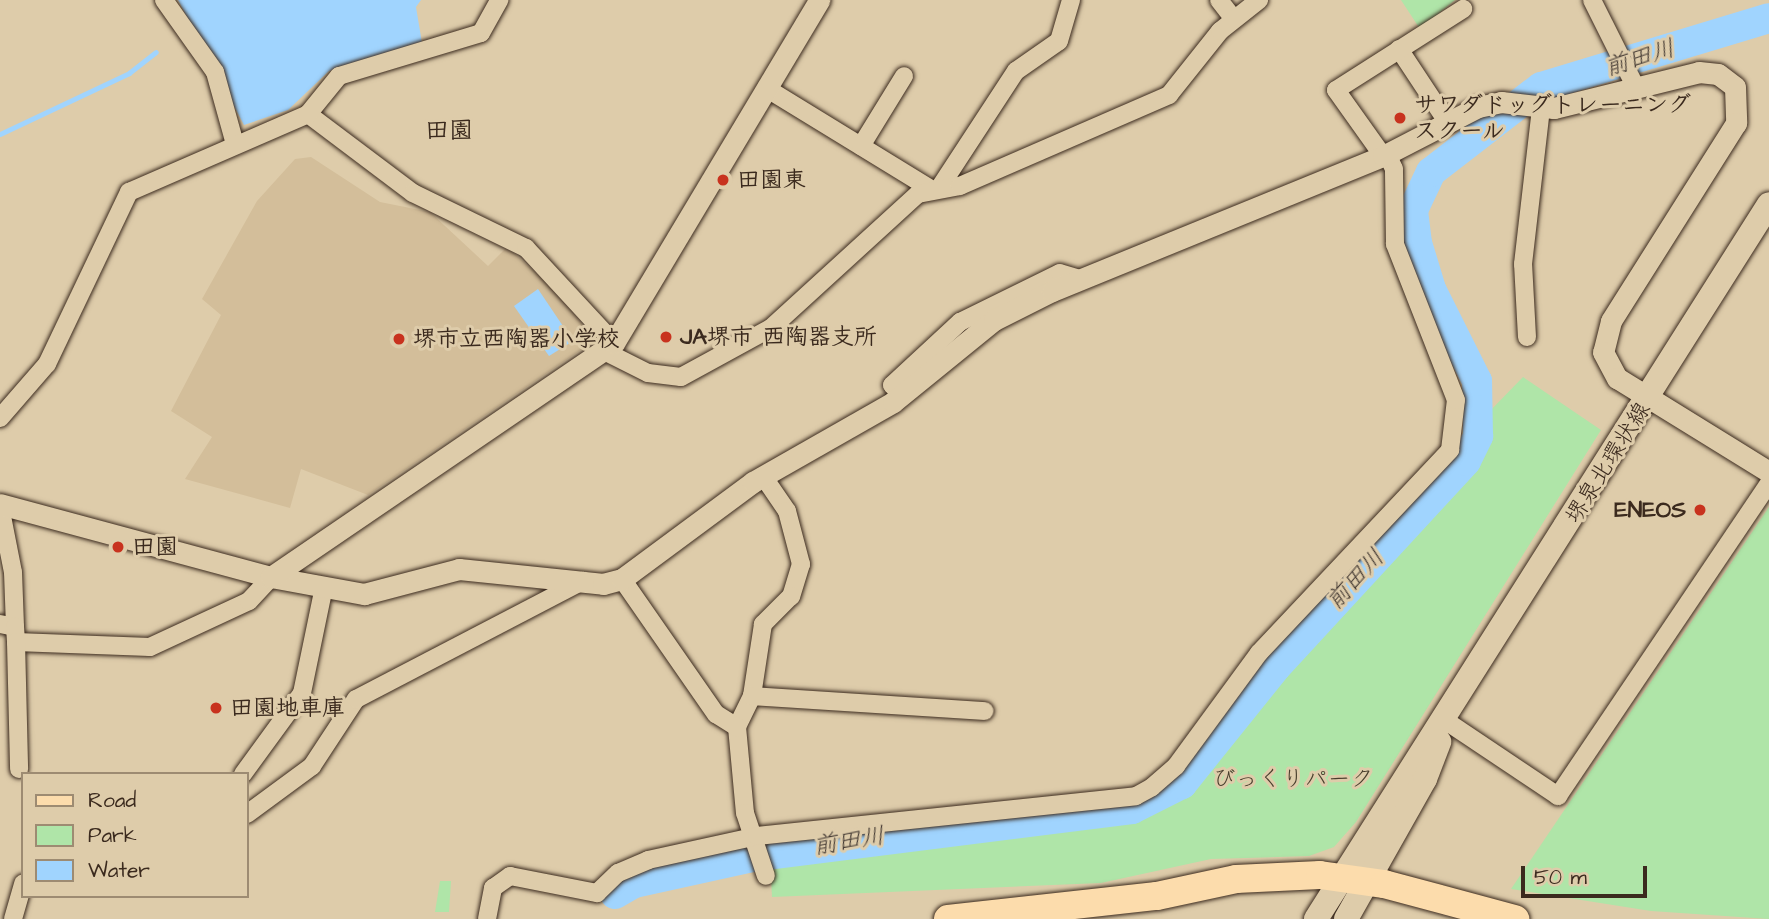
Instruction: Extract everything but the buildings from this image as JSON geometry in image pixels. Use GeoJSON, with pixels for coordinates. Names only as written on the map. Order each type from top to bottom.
{"type":"FeatureCollection","features":[{"type":"Feature","properties":{"kind":"main road","name":"堺泉北環状線"},"geometry":{"type":"LineString","coordinates":[[1316,919],[1353,880],[1425,779],[1446,721],[1769,204]]}},
{"type":"Feature","properties":{"kind":"main road"},"geometry":{"type":"LineString","coordinates":[[1045,919],[1236,879],[1353,880],[1515,919]]}},
{"type":"Feature","properties":{"kind":"main road","name":"堺泉北環状線"},"geometry":{"type":"LineString","coordinates":[[1346,919],[1353,880]]}},
{"type":"Feature","properties":{"kind":"main road"},"geometry":{"type":"LineString","coordinates":[[948,919],[1157,895]]}},
{"type":"Feature","properties":{"kind":"street"},"geometry":{"type":"LineString","coordinates":[[164,0],[215,72],[235,144]]}},
{"type":"Feature","properties":{"kind":"street"},"geometry":{"type":"LineString","coordinates":[[0,418],[47,363],[130,192],[309,114],[339,76],[481,33],[499,0]]}},
{"type":"Feature","properties":{"kind":"street"},"geometry":{"type":"LineString","coordinates":[[10,631],[150,648],[249,601],[271,577],[609,347],[819,0]]}},
{"type":"Feature","properties":{"kind":"street"},"geometry":{"type":"LineString","coordinates":[[309,114],[413,192],[526,248],[609,347],[648,373],[681,377],[771,328],[936,188],[1016,71],[1059,41],[1071,0]]}},
{"type":"Feature","properties":{"kind":"street"},"geometry":{"type":"LineString","coordinates":[[1219,0],[1233,18]]}},
{"type":"Feature","properties":{"kind":"street"},"geometry":{"type":"LineString","coordinates":[[766,88],[936,188],[960,186],[1169,95],[1233,18],[1259,0]]}},
{"type":"Feature","properties":{"kind":"street"},"geometry":{"type":"LineString","coordinates":[[1592,0],[1635,86]]}},
{"type":"Feature","properties":{"kind":"street"},"geometry":{"type":"LineString","coordinates":[[487,919],[493,888],[510,877],[597,893],[618,873],[648,860],[757,837],[1136,796],[1176,766],[1259,653],[1450,450],[1456,400],[1395,244],[1394,169],[1336,90],[1463,9]]}},
{"type":"Feature","properties":{"kind":"street"},"geometry":{"type":"LineString","coordinates":[[1399,49],[1448,122]]}},
{"type":"Feature","properties":{"kind":"street"},"geometry":{"type":"LineString","coordinates":[[19,769],[10,631],[13,572],[0,505],[271,577],[363,594],[459,569],[583,582],[622,579],[762,476],[902,395],[994,320],[1080,279],[1385,155],[1478,107],[1507,103],[1538,108],[1635,86],[1718,74],[1735,87],[1740,103],[1736,122],[1604,336],[1607,365],[1648,398],[1769,472]]}},
{"type":"Feature","properties":{"kind":"street"},"geometry":{"type":"LineString","coordinates":[[861,146],[904,76]]}},
{"type":"Feature","properties":{"kind":"street"},"geometry":{"type":"LineString","coordinates":[[1527,337],[1523,264],[1538,108]]}},
{"type":"Feature","properties":{"kind":"street"},"geometry":{"type":"LineString","coordinates":[[762,476],[787,511],[801,564],[791,596],[763,624],[752,696],[737,727],[745,813],[757,837],[765,872]]}},
{"type":"Feature","properties":{"kind":"street"},"geometry":{"type":"LineString","coordinates":[[1446,721],[1559,796],[1769,483]]}},
{"type":"Feature","properties":{"kind":"street"},"geometry":{"type":"LineString","coordinates":[[622,579],[716,714],[737,727]]}},
{"type":"Feature","properties":{"kind":"street"},"geometry":{"type":"LineString","coordinates":[[248,813],[312,766],[356,699],[583,582]]}},
{"type":"Feature","properties":{"kind":"street"},"geometry":{"type":"LineString","coordinates":[[244,772],[302,694],[324,587]]}},
{"type":"Feature","properties":{"kind":"street"},"geometry":{"type":"LineString","coordinates":[[752,696],[985,711]]}},
{"type":"Feature","properties":{"kind":"street"},"geometry":{"type":"LineString","coordinates":[[13,919],[21,890]]}},
{"type":"Feature","properties":{"kind":"shaded area","name":"堺市立西陶器小学校"},"geometry":{"type":"Polygon","coordinates":[[[311,157],[380,202],[430,212],[488,266],[507,247],[559,294],[588,332],[588,345],[368,495],[301,469],[290,508],[185,479],[212,437],[171,411],[221,315],[202,299],[257,201],[295,159],[311,157]]]}},
{"type":"Feature","properties":{"kind":"green space"},"geometry":{"type":"Polygon","coordinates":[[[1401,0],[1455,0],[1420,29],[1401,0]]]}},
{"type":"Feature","properties":{"kind":"green space","name":"びっくりパーク"},"geometry":{"type":"Polygon","coordinates":[[[1523,377],[1601,430],[1356,822],[1334,847],[1309,856],[1211,859],[1101,883],[772,897],[770,860],[1143,817],[1193,784],[1276,678],[1465,472],[1482,444],[1487,414],[1523,377]]]}},
{"type":"Feature","properties":{"kind":"green space"},"geometry":{"type":"Polygon","coordinates":[[[1769,507],[1769,919],[1651,911],[1511,889],[1769,507]]]}},
{"type":"Feature","properties":{"kind":"green space"},"geometry":{"type":"Polygon","coordinates":[[[440,881],[451,881],[449,912],[435,912],[440,881]]]}},
{"type":"Feature","properties":{"kind":"water"},"geometry":{"type":"Polygon","coordinates":[[[178,0],[421,0],[416,7],[422,43],[329,71],[288,110],[244,125],[178,0]]]}},
{"type":"Feature","properties":{"kind":"water"},"geometry":{"type":"Polygon","coordinates":[[[538,289],[573,341],[549,356],[514,306],[538,289]]]}},
{"type":"Feature","properties":{"kind":"waterway","name":"前田川"},"geometry":{"type":"LineString","coordinates":[[615,894],[634,883],[752,857],[1132,809],[1182,784],[1276,667],[1466,461],[1478,436],[1477,381],[1431,289],[1417,243],[1413,210],[1431,172],[1541,87],[1769,18]]}},
{"type":"Feature","properties":{"kind":"waterway"},"geometry":{"type":"LineString","coordinates":[[0,134],[129,73],[156,52]]}},
{"type":"Feature","properties":{"kind":"place","name":"サワダドッグトレーニング スクール"},"geometry":{"type":"Point","coordinates":[1400,118]}},
{"type":"Feature","properties":{"kind":"place","name":"田園東"},"geometry":{"type":"Point","coordinates":[723,180]}},
{"type":"Feature","properties":{"kind":"place","name":"JA堺市 西陶器支所"},"geometry":{"type":"Point","coordinates":[666,337]}},
{"type":"Feature","properties":{"kind":"place","name":"堺市立西陶器小学校"},"geometry":{"type":"Point","coordinates":[399,339]}},
{"type":"Feature","properties":{"kind":"place","name":"ENEOS"},"geometry":{"type":"Point","coordinates":[1700,510]}},
{"type":"Feature","properties":{"kind":"place","name":"田園"},"geometry":{"type":"Point","coordinates":[118,547]}},
{"type":"Feature","properties":{"kind":"place","name":"田園地車庫"},"geometry":{"type":"Point","coordinates":[216,708]}},
{"type":"Feature","properties":{"kind":"district","name":"田園"},"geometry":{"type":"Point","coordinates":[449,132]}}]}
